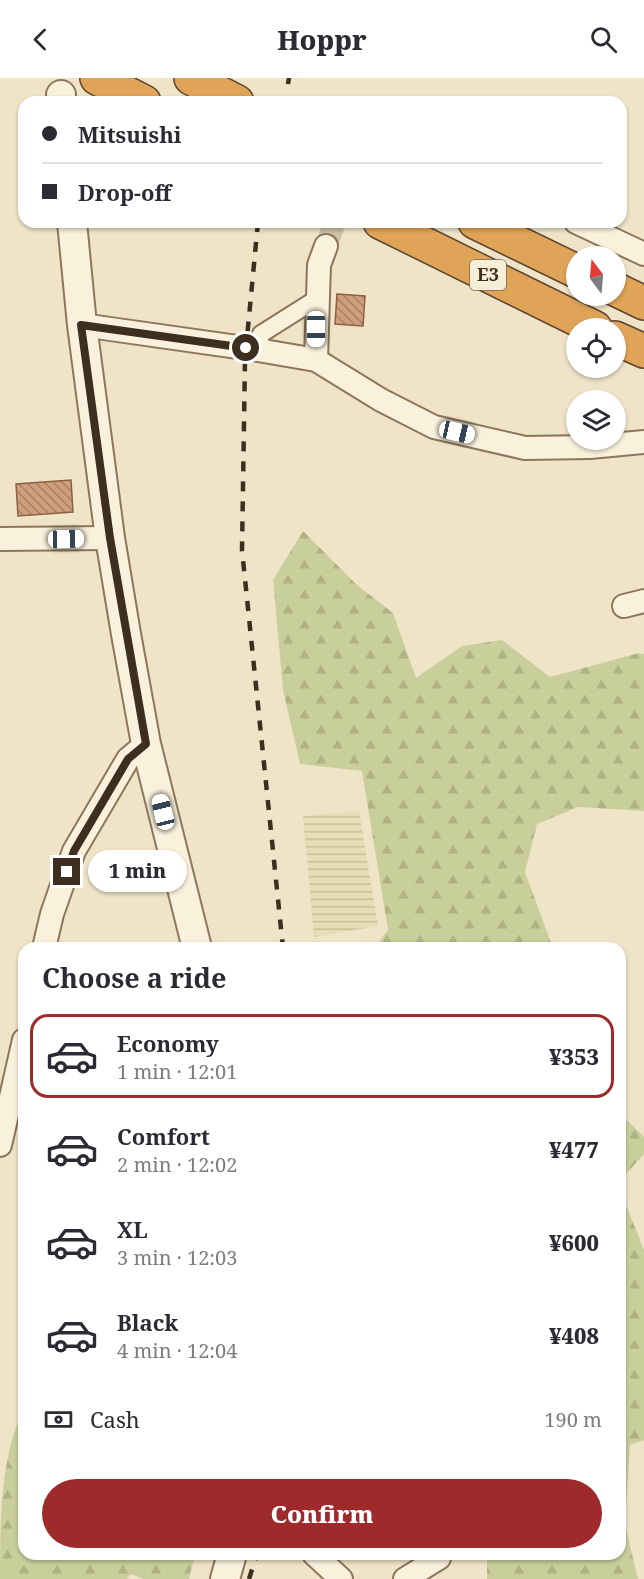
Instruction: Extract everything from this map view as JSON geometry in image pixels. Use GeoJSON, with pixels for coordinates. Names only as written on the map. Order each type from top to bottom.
{"type":"FeatureCollection","features":[{"type":"Feature","properties":{"kind":"highway"},"geometry":{"type":"LineString","coordinates":[[97,78],[132,96]]}},
{"type":"Feature","properties":{"kind":"highway"},"geometry":{"type":"LineString","coordinates":[[191,78],[226,96]]}},
{"type":"Feature","properties":{"kind":"highway","name":"E3"},"geometry":{"type":"LineString","coordinates":[[392,228],[575,318]]}},
{"type":"Feature","properties":{"kind":"highway","name":"E3"},"geometry":{"type":"LineString","coordinates":[[487,228],[566,266]]}},
{"type":"Feature","properties":{"kind":"highway"},"geometry":{"type":"LineString","coordinates":[[626,294],[644,303]]}},
{"type":"Feature","properties":{"kind":"highway"},"geometry":{"type":"LineString","coordinates":[[626,343],[644,351]]}},
{"type":"Feature","properties":{"kind":"street"},"geometry":{"type":"LineString","coordinates":[[73,228],[81,325],[110,538],[146,744],[196,942]]}},
{"type":"Feature","properties":{"kind":"street"},"geometry":{"type":"LineString","coordinates":[[589,228],[644,254]]}},
{"type":"Feature","properties":{"kind":"street"},"geometry":{"type":"LineString","coordinates":[[309,359],[318,298],[319,265],[326,246]]}},
{"type":"Feature","properties":{"kind":"street"},"geometry":{"type":"LineString","coordinates":[[259,342],[318,298]]}},
{"type":"Feature","properties":{"kind":"street"},"geometry":{"type":"LineString","coordinates":[[81,325],[259,342],[309,359],[434,427],[525,447],[590,447],[644,442]]}},
{"type":"Feature","properties":{"kind":"street"},"geometry":{"type":"LineString","coordinates":[[0,539],[110,538]]}},
{"type":"Feature","properties":{"kind":"street"},"geometry":{"type":"LineString","coordinates":[[45,942],[52,914],[74,851],[128,759],[146,744]]}},
{"type":"Feature","properties":{"kind":"street"},"geometry":{"type":"LineString","coordinates":[[0,1145],[18,1066]]}},
{"type":"Feature","properties":{"kind":"street"},"geometry":{"type":"LineString","coordinates":[[225,1579],[230,1560]]}},
{"type":"Feature","properties":{"kind":"street"},"geometry":{"type":"LineString","coordinates":[[320,1560],[341,1579]]}},
{"type":"Feature","properties":{"kind":"street"},"geometry":{"type":"LineString","coordinates":[[405,1579],[436,1560]]}},
{"type":"Feature","properties":{"kind":"shaded area"},"geometry":{"type":"Polygon","coordinates":[[[359,811],[378,926],[314,937],[303,816],[359,811]]]}},
{"type":"Feature","properties":{"kind":"green space"},"geometry":{"type":"Polygon","coordinates":[[[303,531],[357,585],[393,613],[416,678],[462,646],[502,640],[550,677],[639,653],[644,654],[644,811],[578,807],[537,824],[525,872],[551,942],[379,942],[388,930],[362,771],[300,764],[283,690],[273,580],[303,531]]]}},
{"type":"Feature","properties":{"kind":"green space"},"geometry":{"type":"Polygon","coordinates":[[[626,1119],[644,1137],[644,1154],[626,1174],[626,1119]]]}},
{"type":"Feature","properties":{"kind":"green space"},"geometry":{"type":"Polygon","coordinates":[[[626,1205],[644,1250],[644,1440],[630,1445],[626,1508],[626,1205]]]}},
{"type":"Feature","properties":{"kind":"green space"},"geometry":{"type":"Polygon","coordinates":[[[18,1422],[18,1560],[194,1560],[189,1579],[143,1579],[131,1574],[127,1579],[0,1579],[3,1491],[18,1422]]]}},
{"type":"Feature","properties":{"kind":"green space"},"geometry":{"type":"Polygon","coordinates":[[[626,1528],[638,1579],[487,1579],[487,1560],[626,1560],[626,1528]]]}},
{"type":"Feature","properties":{"kind":"building"},"geometry":{"type":"Polygon","coordinates":[[[337,294],[365,296],[363,326],[335,324],[337,294]]]}},
{"type":"Feature","properties":{"kind":"building"},"geometry":{"type":"Polygon","coordinates":[[[71,480],[73,512],[18,516],[16,484],[71,480]]]}},
{"type":"Feature","properties":{"kind":"tunnel"},"geometry":{"type":"LineString","coordinates":[[326,246],[333,228]]}},
{"type":"Feature","properties":{"kind":"railway"},"geometry":{"type":"LineString","coordinates":[[288,84],[289,78]]}},
{"type":"Feature","properties":{"kind":"railway"},"geometry":{"type":"LineString","coordinates":[[257,228],[245,359],[242,550],[282,942]]}},
{"type":"Feature","properties":{"kind":"railway"},"geometry":{"type":"LineString","coordinates":[[249,1579],[255,1560]]}},
{"type":"Feature","properties":{"kind":"route"},"geometry":{"type":"LineString","coordinates":[[67,872],[74,851],[128,759],[146,744],[110,538],[81,325],[246,348]]}}]}
